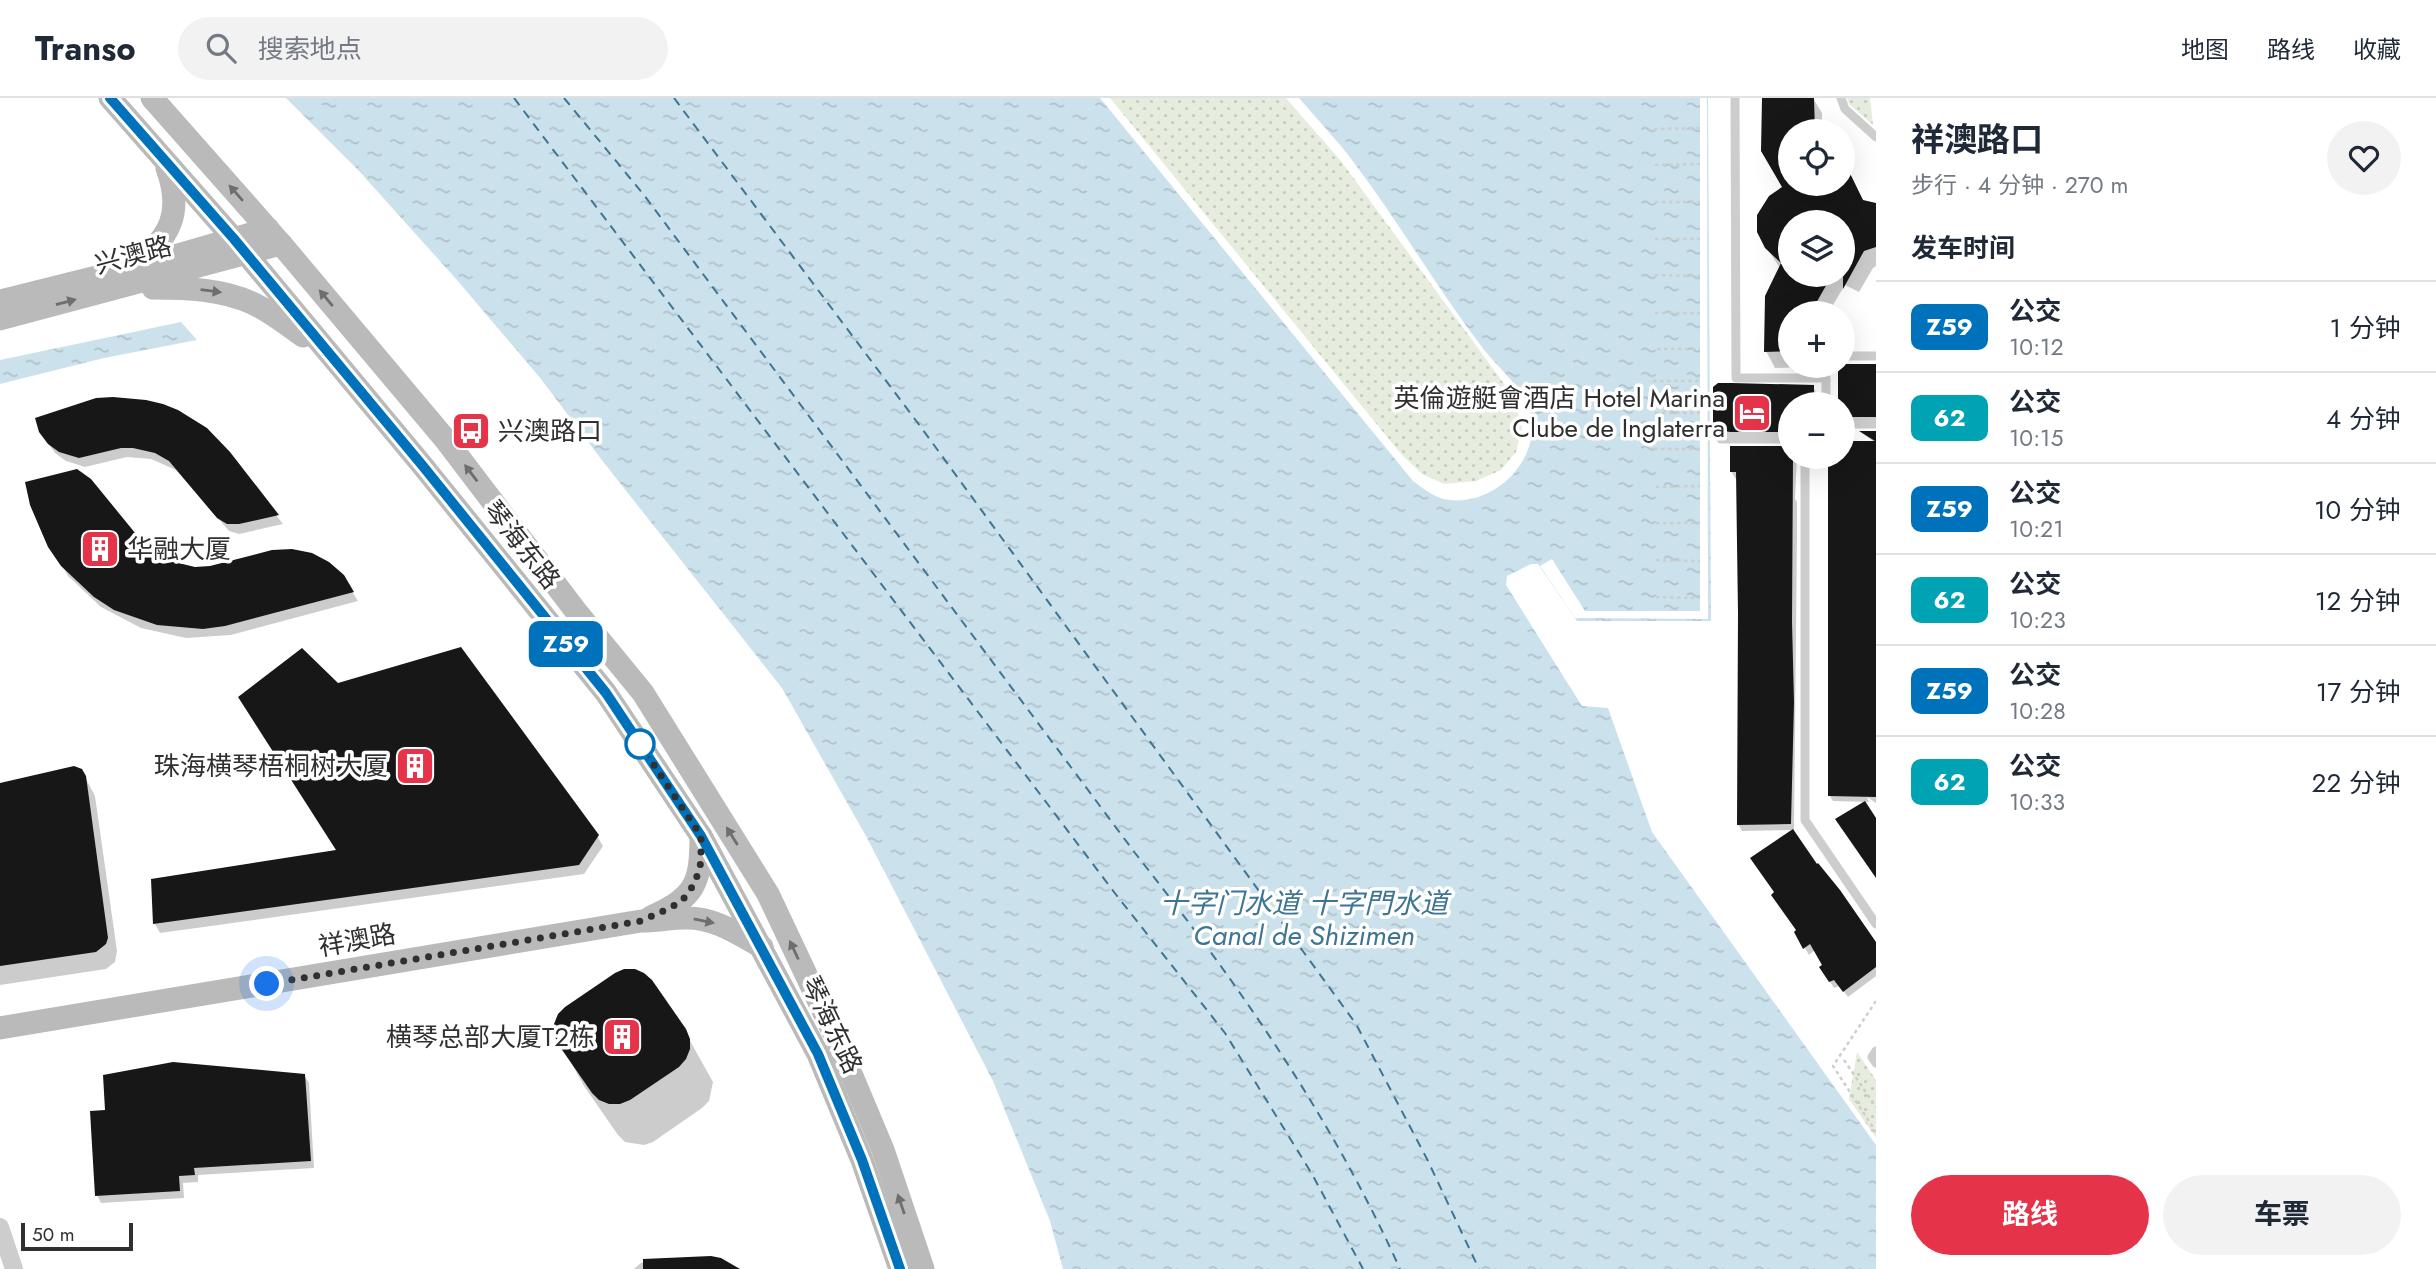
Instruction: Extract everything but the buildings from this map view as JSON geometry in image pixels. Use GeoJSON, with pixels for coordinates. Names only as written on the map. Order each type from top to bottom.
{"type":"FeatureCollection","features":[{"type":"Feature","properties":{"kind":"main road","name":"琴海东路"},"geometry":{"type":"LineString","coordinates":[[110,98],[422,465],[606,693],[701,836],[818,1054],[862,1160],[900,1269]]}},
{"type":"Feature","properties":{"kind":"main road","name":"琴海东路"},"geometry":{"type":"LineString","coordinates":[[152,98],[274,236],[445,439],[575,610],[643,693],[768,894],[836,1038],[883,1150],[923,1269]]}},
{"type":"Feature","properties":{"kind":"main road"},"geometry":{"type":"LineString","coordinates":[[133,268],[155,250],[169,229],[174,210],[174,188],[165,161]]}},
{"type":"Feature","properties":{"kind":"main road","name":"兴澳路"},"geometry":{"type":"LineString","coordinates":[[0,320],[119,289],[274,236]]}},
{"type":"Feature","properties":{"kind":"main road","name":"兴澳路"},"geometry":{"type":"LineString","coordinates":[[0,301],[133,268],[239,247]]}},
{"type":"Feature","properties":{"kind":"main road"},"geometry":{"type":"LineString","coordinates":[[119,289],[182,288],[223,292],[253,303],[327,353]]}},
{"type":"Feature","properties":{"kind":"main road","name":"祥澳路"},"geometry":{"type":"LineString","coordinates":[[641,921],[672,907],[684,898],[695,883],[701,862],[701,836]]}},
{"type":"Feature","properties":{"kind":"main road","name":"祥澳路"},"geometry":{"type":"LineString","coordinates":[[0,1028],[641,921],[687,918],[708,920],[762,947]]}},
{"type":"Feature","properties":{"kind":"street"},"geometry":{"type":"LineString","coordinates":[[0,1227],[14,1269]]}},
{"type":"Feature","properties":{"kind":"lane"},"geometry":{"type":"LineString","coordinates":[[1735,98],[1736,378],[1778,378]]}},
{"type":"Feature","properties":{"kind":"lane"},"geometry":{"type":"LineString","coordinates":[[1840,98],[1845,109],[1876,136]]}},
{"type":"Feature","properties":{"kind":"lane"},"geometry":{"type":"LineString","coordinates":[[1855,356],[1876,356]]}},
{"type":"Feature","properties":{"kind":"lane"},"geometry":{"type":"LineString","coordinates":[[1826,378],[1826,392]]}},
{"type":"Feature","properties":{"kind":"lane"},"geometry":{"type":"LineString","coordinates":[[1855,424],[1876,424]]}},
{"type":"Feature","properties":{"kind":"lane"},"geometry":{"type":"LineString","coordinates":[[1721,439],[1778,439]]}},
{"type":"Feature","properties":{"kind":"lane"},"geometry":{"type":"LineString","coordinates":[[1805,469],[1805,820],[1876,925]]}},
{"type":"Feature","properties":{"kind":"lane"},"geometry":{"type":"LineString","coordinates":[[1876,1051],[1872,1057],[1876,1063]]}},
{"type":"Feature","properties":{"kind":"path"},"geometry":{"type":"LineString","coordinates":[[1654,129],[1700,128]]}},
{"type":"Feature","properties":{"kind":"path"},"geometry":{"type":"LineString","coordinates":[[1655,165],[1700,164]]}},
{"type":"Feature","properties":{"kind":"path"},"geometry":{"type":"LineString","coordinates":[[1655,202],[1700,202]]}},
{"type":"Feature","properties":{"kind":"path"},"geometry":{"type":"LineString","coordinates":[[1655,239],[1700,239]]}},
{"type":"Feature","properties":{"kind":"path"},"geometry":{"type":"LineString","coordinates":[[1655,275],[1700,276]]}},
{"type":"Feature","properties":{"kind":"path"},"geometry":{"type":"LineString","coordinates":[[1655,313],[1700,313]]}},
{"type":"Feature","properties":{"kind":"path"},"geometry":{"type":"LineString","coordinates":[[1657,349],[1700,349]]}},
{"type":"Feature","properties":{"kind":"path"},"geometry":{"type":"LineString","coordinates":[[1653,381],[1700,381]]}},
{"type":"Feature","properties":{"kind":"path"},"geometry":{"type":"LineString","coordinates":[[1655,413],[1700,413]]}},
{"type":"Feature","properties":{"kind":"path"},"geometry":{"type":"LineString","coordinates":[[1654,449],[1703,449]]}},
{"type":"Feature","properties":{"kind":"path"},"geometry":{"type":"LineString","coordinates":[[1656,487],[1700,486]]}},
{"type":"Feature","properties":{"kind":"path"},"geometry":{"type":"LineString","coordinates":[[1656,523],[1700,523]]}},
{"type":"Feature","properties":{"kind":"path"},"geometry":{"type":"LineString","coordinates":[[1656,560],[1700,561]]}},
{"type":"Feature","properties":{"kind":"path"},"geometry":{"type":"LineString","coordinates":[[1656,597],[1700,598]]}},
{"type":"Feature","properties":{"kind":"path"},"geometry":{"type":"LineString","coordinates":[[1876,1001],[1832,1066],[1876,1132]]}},
{"type":"Feature","properties":{"kind":"path"},"geometry":{"type":"LineString","coordinates":[[1844,1060],[1876,1107]]}},
{"type":"Feature","properties":{"kind":"green space"},"geometry":{"type":"Polygon","coordinates":[[[1110,98],[1286,98],[1341,161],[1513,396],[1522,427],[1516,452],[1501,470],[1476,481],[1444,484],[1422,474],[1401,454],[1110,98]]]}},
{"type":"Feature","properties":{"kind":"green space"},"geometry":{"type":"Polygon","coordinates":[[[1847,98],[1870,98],[1873,125],[1849,104],[1847,98]]]}},
{"type":"Feature","properties":{"kind":"green space"},"geometry":{"type":"Polygon","coordinates":[[[1857,1052],[1876,1080],[1876,1138],[1849,1099],[1857,1052]]]}},
{"type":"Feature","properties":{"kind":"water","name":"十字门水道 十字門水道 Canal de Shizimen"},"geometry":{"type":"Polygon","coordinates":[[[286,98],[1100,98],[1413,481],[1435,496],[1450,500],[1467,500],[1498,487],[1521,463],[1532,432],[1528,407],[1518,389],[1466,326],[1360,171],[1299,98],[1708,98],[1711,621],[1577,621],[1538,564],[1531,564],[1507,576],[1506,585],[1582,706],[1608,708],[1652,832],[1876,1145],[1876,1269],[1063,1269],[1050,1221],[993,1081],[866,836],[782,688],[541,379],[359,171],[286,98]]]}},
{"type":"Feature","properties":{"kind":"water"},"geometry":{"type":"Polygon","coordinates":[[[181,322],[197,340],[104,358],[0,384],[0,360],[181,322]]]}},
{"type":"Feature","properties":{"kind":"pier"},"geometry":{"type":"Polygon","coordinates":[[[1700,98],[1707,98],[1708,619],[1575,618],[1540,566],[1552,559],[1585,611],[1700,611],[1700,98]]]}},
{"type":"Feature","properties":{"kind":"ferry route"},"geometry":{"type":"LineString","coordinates":[[514,98],[1114,892],[1225,1033],[1312,1174],[1363,1269]]}},
{"type":"Feature","properties":{"kind":"ferry route"},"geometry":{"type":"LineString","coordinates":[[564,98],[644,195],[1246,1002],[1313,1105],[1373,1213],[1400,1269]]}},
{"type":"Feature","properties":{"kind":"ferry route"},"geometry":{"type":"LineString","coordinates":[[674,98],[923,430],[1356,1024],[1427,1159],[1479,1269]]}},
{"type":"Feature","properties":{"kind":"bus line","name":"Z59"},"geometry":{"type":"LineString","coordinates":[[110,98],[234,239],[422,465],[606,693],[701,836],[818,1054],[862,1160],[900,1269]]}},
{"type":"Feature","properties":{"kind":"place","name":"英倫遊艇會酒店 Hotel Marina Clube de Inglaterra"},"geometry":{"type":"Point","coordinates":[1752,413]}},
{"type":"Feature","properties":{"kind":"place","name":"兴澳路口"},"geometry":{"type":"Point","coordinates":[471,431]}},
{"type":"Feature","properties":{"kind":"place","name":"华融大厦"},"geometry":{"type":"Point","coordinates":[100,549]}},
{"type":"Feature","properties":{"kind":"place","name":"珠海横琴梧桐树大厦"},"geometry":{"type":"Point","coordinates":[415,766]}},
{"type":"Feature","properties":{"kind":"place","name":"横琴总部大厦T2栋"},"geometry":{"type":"Point","coordinates":[622,1037]}},
{"type":"Feature","properties":{"kind":"route"},"geometry":{"type":"LineString","coordinates":[[267,984],[641,921],[672,907],[684,898],[695,883],[701,862],[701,836],[640,744]]}}]}
